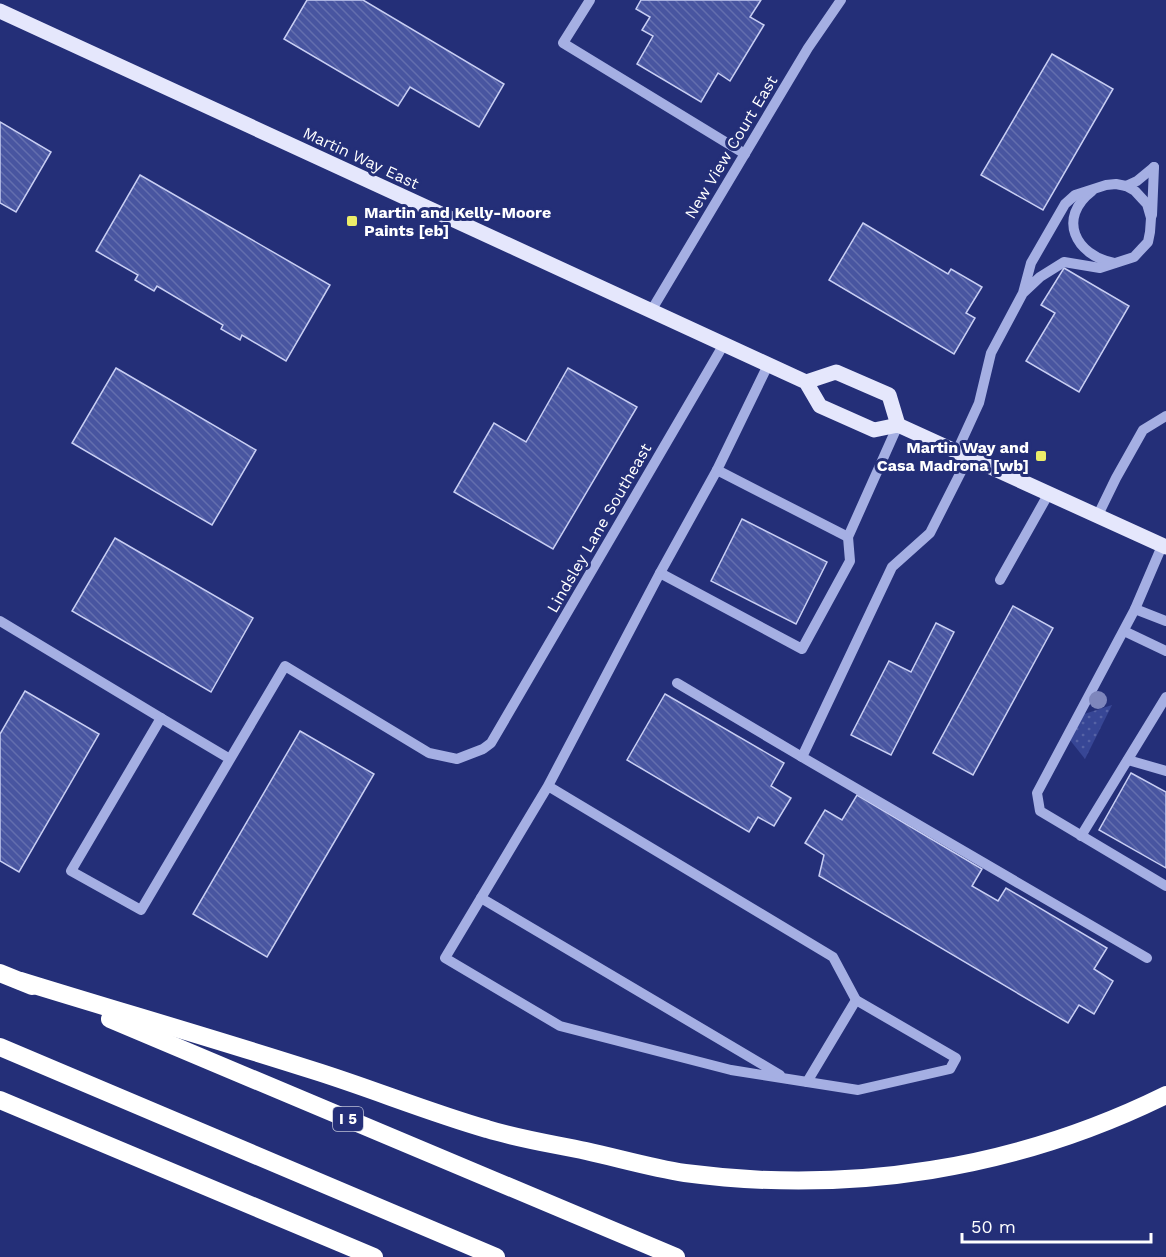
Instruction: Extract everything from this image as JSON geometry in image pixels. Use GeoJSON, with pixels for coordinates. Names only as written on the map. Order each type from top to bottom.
{"type":"FeatureCollection","features":[{"type":"Feature","properties":{"kind":"highway","name":"I 5"},"geometry":{"type":"LineString","coordinates":[[0,973],[676,1257]]}},
{"type":"Feature","properties":{"kind":"highway"},"geometry":{"type":"LineString","coordinates":[[21,981],[312,1070],[488,1130],[682,1172],[734,1178],[854,1179],[949,1168],[1030,1148],[1104,1122],[1166,1095]]}},
{"type":"Feature","properties":{"kind":"highway"},"geometry":{"type":"LineString","coordinates":[[0,1047],[496,1257]]}},
{"type":"Feature","properties":{"kind":"highway"},"geometry":{"type":"LineString","coordinates":[[0,1100],[374,1257]]}},
{"type":"Feature","properties":{"kind":"main road","name":"Martin Way East"},"geometry":{"type":"LineString","coordinates":[[0,11],[806,382]]}},
{"type":"Feature","properties":{"kind":"main road"},"geometry":{"type":"LineString","coordinates":[[898,425],[889,395],[836,372],[806,382],[820,406],[874,430],[898,425],[1164,546]]}},
{"type":"Feature","properties":{"kind":"street"},"geometry":{"type":"LineString","coordinates":[[590,0],[563,44],[745,154]]}},
{"type":"Feature","properties":{"kind":"street","name":"New View Court East"},"geometry":{"type":"LineString","coordinates":[[651,311],[808,48],[841,0]]}},
{"type":"Feature","properties":{"kind":"street"},"geometry":{"type":"LineString","coordinates":[[1023,293],[1040,277],[1064,262],[1100,268],[1134,256],[1142,250],[1148,242],[1154,201],[1154,167],[1137,181],[1126,186]]}},
{"type":"Feature","properties":{"kind":"street"},"geometry":{"type":"LineString","coordinates":[[802,758],[892,567],[930,533],[963,453],[979,403],[991,353],[1023,293],[1031,263],[1065,204],[1075,195],[1097,187],[1116,184],[1135,191],[1147,204],[1151,219]]}},
{"type":"Feature","properties":{"kind":"street"},"geometry":{"type":"LineString","coordinates":[[1097,187],[1083,198],[1077,207],[1074,228],[1084,250],[1100,260],[1114,263]]}},
{"type":"Feature","properties":{"kind":"street","name":"Lindsley Lane Southeast"},"geometry":{"type":"LineString","coordinates":[[230,759],[285,666],[429,753],[456,759],[483,749],[491,743],[724,344]]}},
{"type":"Feature","properties":{"kind":"street"},"geometry":{"type":"LineString","coordinates":[[548,786],[833,957],[856,1000],[956,1058],[950,1069],[858,1090],[731,1070],[560,1026],[445,958],[548,786],[717,470],[768,365]]}},
{"type":"Feature","properties":{"kind":"street"},"geometry":{"type":"LineString","coordinates":[[1098,515],[1143,430],[1166,416]]}},
{"type":"Feature","properties":{"kind":"street"},"geometry":{"type":"LineString","coordinates":[[660,573],[802,649],[850,561],[848,537],[898,425]]}},
{"type":"Feature","properties":{"kind":"street"},"geometry":{"type":"LineString","coordinates":[[717,470],[848,537]]}},
{"type":"Feature","properties":{"kind":"street"},"geometry":{"type":"LineString","coordinates":[[1000,580],[1049,493]]}},
{"type":"Feature","properties":{"kind":"street"},"geometry":{"type":"LineString","coordinates":[[1164,546],[1136,609],[1037,792],[1040,811],[1166,886]]}},
{"type":"Feature","properties":{"kind":"street"},"geometry":{"type":"LineString","coordinates":[[1136,609],[1166,621]]}},
{"type":"Feature","properties":{"kind":"street"},"geometry":{"type":"LineString","coordinates":[[0,621],[230,759],[141,910],[71,871],[161,718]]}},
{"type":"Feature","properties":{"kind":"street"},"geometry":{"type":"LineString","coordinates":[[1124,630],[1166,651]]}},
{"type":"Feature","properties":{"kind":"street"},"geometry":{"type":"LineString","coordinates":[[677,683],[1147,958]]}},
{"type":"Feature","properties":{"kind":"street"},"geometry":{"type":"LineString","coordinates":[[1081,836],[1166,698]]}},
{"type":"Feature","properties":{"kind":"street"},"geometry":{"type":"LineString","coordinates":[[1128,760],[1166,771]]}},
{"type":"Feature","properties":{"kind":"street"},"geometry":{"type":"LineString","coordinates":[[481,898],[786,1078]]}},
{"type":"Feature","properties":{"kind":"street"},"geometry":{"type":"LineString","coordinates":[[807,1082],[856,1000]]}},
{"type":"Feature","properties":{"kind":"shaded area"},"geometry":{"type":"Polygon","coordinates":[[[1112,705],[1085,759],[1066,735],[1075,717],[1112,705]]]}},
{"type":"Feature","properties":{"kind":"building"},"geometry":{"type":"Polygon","coordinates":[[[307,0],[363,0],[504,84],[479,127],[410,87],[398,106],[284,39],[307,0]]]}},
{"type":"Feature","properties":{"kind":"building"},"geometry":{"type":"Polygon","coordinates":[[[641,0],[761,0],[750,17],[764,25],[730,81],[718,73],[701,102],[637,64],[653,36],[642,30],[650,17],[636,9],[641,0]]]}},
{"type":"Feature","properties":{"kind":"building"},"geometry":{"type":"Polygon","coordinates":[[[1052,54],[1113,89],[1043,210],[981,175],[1052,54]]]}},
{"type":"Feature","properties":{"kind":"building"},"geometry":{"type":"Polygon","coordinates":[[[0,122],[51,152],[16,212],[0,203],[0,122]]]}},
{"type":"Feature","properties":{"kind":"building"},"geometry":{"type":"Polygon","coordinates":[[[140,175],[330,285],[286,361],[242,335],[240,340],[221,329],[223,325],[157,286],[154,291],[135,280],[138,275],[96,251],[140,175]]]}},
{"type":"Feature","properties":{"kind":"building"},"geometry":{"type":"Polygon","coordinates":[[[863,223],[948,274],[951,269],[982,287],[966,313],[975,318],[954,354],[829,280],[863,223]]]}},
{"type":"Feature","properties":{"kind":"building"},"geometry":{"type":"Polygon","coordinates":[[[1064,268],[1129,306],[1079,392],[1026,361],[1055,313],[1041,305],[1064,268]]]}},
{"type":"Feature","properties":{"kind":"building"},"geometry":{"type":"Polygon","coordinates":[[[116,368],[256,450],[212,525],[72,443],[116,368]]]}},
{"type":"Feature","properties":{"kind":"building"},"geometry":{"type":"Polygon","coordinates":[[[568,368],[637,407],[553,549],[454,492],[494,423],[526,442],[568,368]]]}},
{"type":"Feature","properties":{"kind":"building"},"geometry":{"type":"Polygon","coordinates":[[[742,519],[827,562],[796,624],[711,581],[742,519]]]}},
{"type":"Feature","properties":{"kind":"building"},"geometry":{"type":"Polygon","coordinates":[[[115,538],[253,618],[211,692],[72,611],[115,538]]]}},
{"type":"Feature","properties":{"kind":"building"},"geometry":{"type":"Polygon","coordinates":[[[1013,606],[1053,628],[973,775],[933,753],[1013,606]]]}},
{"type":"Feature","properties":{"kind":"building"},"geometry":{"type":"Polygon","coordinates":[[[936,623],[954,632],[891,755],[851,735],[889,661],[911,672],[936,623]]]}},
{"type":"Feature","properties":{"kind":"building"},"geometry":{"type":"Polygon","coordinates":[[[25,691],[99,734],[19,872],[0,861],[0,734],[25,691]]]}},
{"type":"Feature","properties":{"kind":"building"},"geometry":{"type":"Polygon","coordinates":[[[665,694],[784,763],[771,786],[791,798],[774,826],[758,817],[749,832],[627,760],[665,694]]]}},
{"type":"Feature","properties":{"kind":"building"},"geometry":{"type":"Polygon","coordinates":[[[300,731],[374,774],[267,957],[193,914],[300,731]]]}},
{"type":"Feature","properties":{"kind":"building"},"geometry":{"type":"Polygon","coordinates":[[[1131,773],[1166,792],[1166,868],[1099,830],[1131,773]]]}},
{"type":"Feature","properties":{"kind":"building"},"geometry":{"type":"Polygon","coordinates":[[[857,795],[982,869],[972,886],[998,901],[1006,888],[1107,948],[1094,969],[1113,981],[1094,1014],[1079,1005],[1068,1023],[819,876],[824,855],[805,843],[825,810],[842,820],[857,795]]]}},
{"type":"Feature","properties":{"kind":"place","name":"Martin and Kelly-Moore Paints [eb]"},"geometry":{"type":"Point","coordinates":[352,221]}},
{"type":"Feature","properties":{"kind":"place","name":"Martin Way and Casa Madrona [wb]"},"geometry":{"type":"Point","coordinates":[1041,456]}}]}
